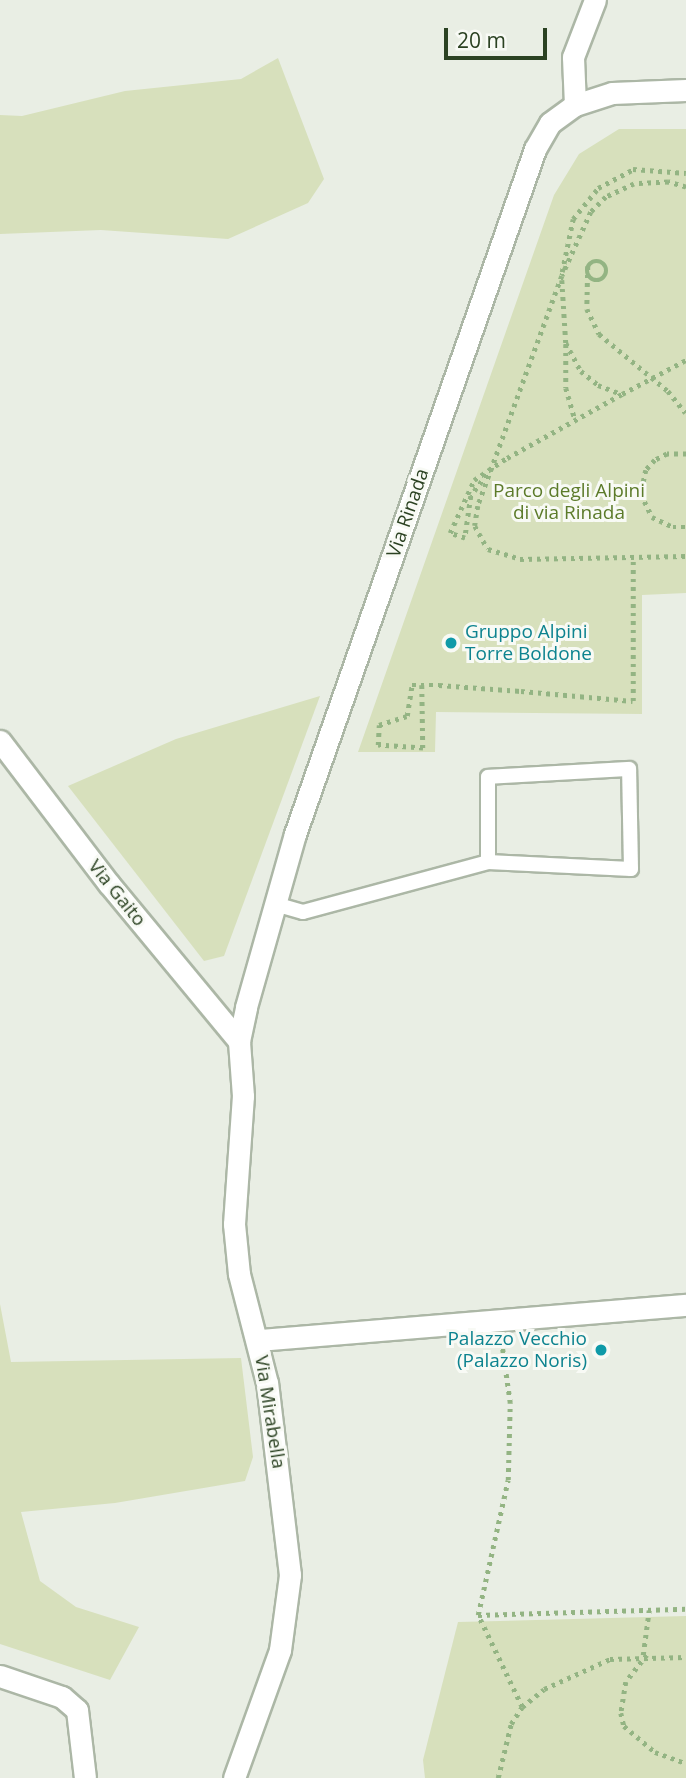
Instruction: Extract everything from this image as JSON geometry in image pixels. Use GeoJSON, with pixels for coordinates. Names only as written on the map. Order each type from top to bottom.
{"type":"FeatureCollection","features":[{"type":"Feature","properties":{"kind":"street"},"geometry":{"type":"LineString","coordinates":[[595,0],[573,57],[575,105],[612,93],[686,90]]}},
{"type":"Feature","properties":{"kind":"street","name":"Via Rinada"},"geometry":{"type":"LineString","coordinates":[[239,1041],[275,904],[535,149],[550,123],[575,105]]}},
{"type":"Feature","properties":{"kind":"street","name":"Via Gaito"},"geometry":{"type":"LineString","coordinates":[[0,741],[109,884],[239,1041]]}},
{"type":"Feature","properties":{"kind":"street","name":"Via Mirabella"},"geometry":{"type":"LineString","coordinates":[[234,1778],[280,1650],[290,1575],[285,1505],[259,1340],[239,1274],[234,1224],[243,1096],[239,1041]]}},
{"type":"Feature","properties":{"kind":"street"},"geometry":{"type":"LineString","coordinates":[[259,1340],[686,1305]]}},
{"type":"Feature","properties":{"kind":"street"},"geometry":{"type":"LineString","coordinates":[[0,1676],[62,1697],[77,1710],[85,1778]]}},
{"type":"Feature","properties":{"kind":"lane"},"geometry":{"type":"LineString","coordinates":[[275,904],[303,912],[488,862],[631,869],[629,769],[488,777],[488,862]]}},
{"type":"Feature","properties":{"kind":"path"},"geometry":{"type":"LineString","coordinates":[[575,419],[566,388],[562,276],[573,219],[598,188],[633,169],[686,173]]}},
{"type":"Feature","properties":{"kind":"path"},"geometry":{"type":"LineString","coordinates":[[686,187],[650,181],[606,197],[591,212],[562,276],[492,468],[475,526],[488,549],[520,559],[686,556]]}},
{"type":"Feature","properties":{"kind":"path"},"geometry":{"type":"LineString","coordinates":[[602,262],[606,276],[594,281],[588,266],[602,262]]}},
{"type":"Feature","properties":{"kind":"path"},"geometry":{"type":"LineString","coordinates":[[588,266],[585,296],[590,320],[615,350],[653,378],[686,413]]}},
{"type":"Feature","properties":{"kind":"path"},"geometry":{"type":"LineString","coordinates":[[566,343],[589,379],[622,394]]}},
{"type":"Feature","properties":{"kind":"path"},"geometry":{"type":"LineString","coordinates":[[492,468],[471,496],[466,538],[450,533],[468,485],[492,468],[575,419],[686,360]]}},
{"type":"Feature","properties":{"kind":"path"},"geometry":{"type":"LineString","coordinates":[[686,454],[667,454],[655,460],[646,470],[641,494],[652,517],[673,527],[686,527]]}},
{"type":"Feature","properties":{"kind":"path"},"geometry":{"type":"LineString","coordinates":[[633,559],[633,710]]}},
{"type":"Feature","properties":{"kind":"path"},"geometry":{"type":"LineString","coordinates":[[422,685],[423,748],[378,745],[379,725],[407,716],[412,685],[422,685],[632,701]]}},
{"type":"Feature","properties":{"kind":"path"},"geometry":{"type":"LineString","coordinates":[[499,1322],[510,1403],[509,1480],[478,1615],[522,1707]]}},
{"type":"Feature","properties":{"kind":"path"},"geometry":{"type":"LineString","coordinates":[[478,1615],[686,1609]]}},
{"type":"Feature","properties":{"kind":"path"},"geometry":{"type":"LineString","coordinates":[[649,1610],[645,1655],[626,1682],[621,1713],[624,1726],[655,1752],[686,1763]]}},
{"type":"Feature","properties":{"kind":"path"},"geometry":{"type":"LineString","coordinates":[[498,1778],[511,1724],[522,1707],[544,1689],[610,1659],[645,1655],[686,1657]]}},
{"type":"Feature","properties":{"kind":"green space"},"geometry":{"type":"Polygon","coordinates":[[[278,58],[324,179],[308,203],[228,239],[101,230],[0,234],[0,115],[22,116],[125,91],[241,79],[278,58]]]}},
{"type":"Feature","properties":{"kind":"green space","name":"Parco degli Alpini di via Rinada"},"geometry":{"type":"Polygon","coordinates":[[[619,129],[686,129],[686,593],[642,595],[642,714],[436,712],[435,752],[358,752],[554,195],[579,154],[619,129]]]}},
{"type":"Feature","properties":{"kind":"green space"},"geometry":{"type":"Polygon","coordinates":[[[320,696],[224,956],[204,961],[68,786],[176,739],[320,696]]]}},
{"type":"Feature","properties":{"kind":"green space"},"geometry":{"type":"Polygon","coordinates":[[[0,1304],[11,1362],[241,1358],[253,1457],[245,1481],[115,1503],[21,1512],[40,1581],[76,1607],[139,1627],[110,1680],[0,1644],[0,1304]]]}},
{"type":"Feature","properties":{"kind":"green space"},"geometry":{"type":"Polygon","coordinates":[[[686,1616],[686,1778],[425,1778],[423,1760],[458,1622],[686,1616]]]}},
{"type":"Feature","properties":{"kind":"place","name":"Gruppo Alpini Torre Boldone"},"geometry":{"type":"Point","coordinates":[451,643]}},
{"type":"Feature","properties":{"kind":"place","name":"Palazzo Vecchio (Palazzo Noris)"},"geometry":{"type":"Point","coordinates":[601,1350]}}]}
